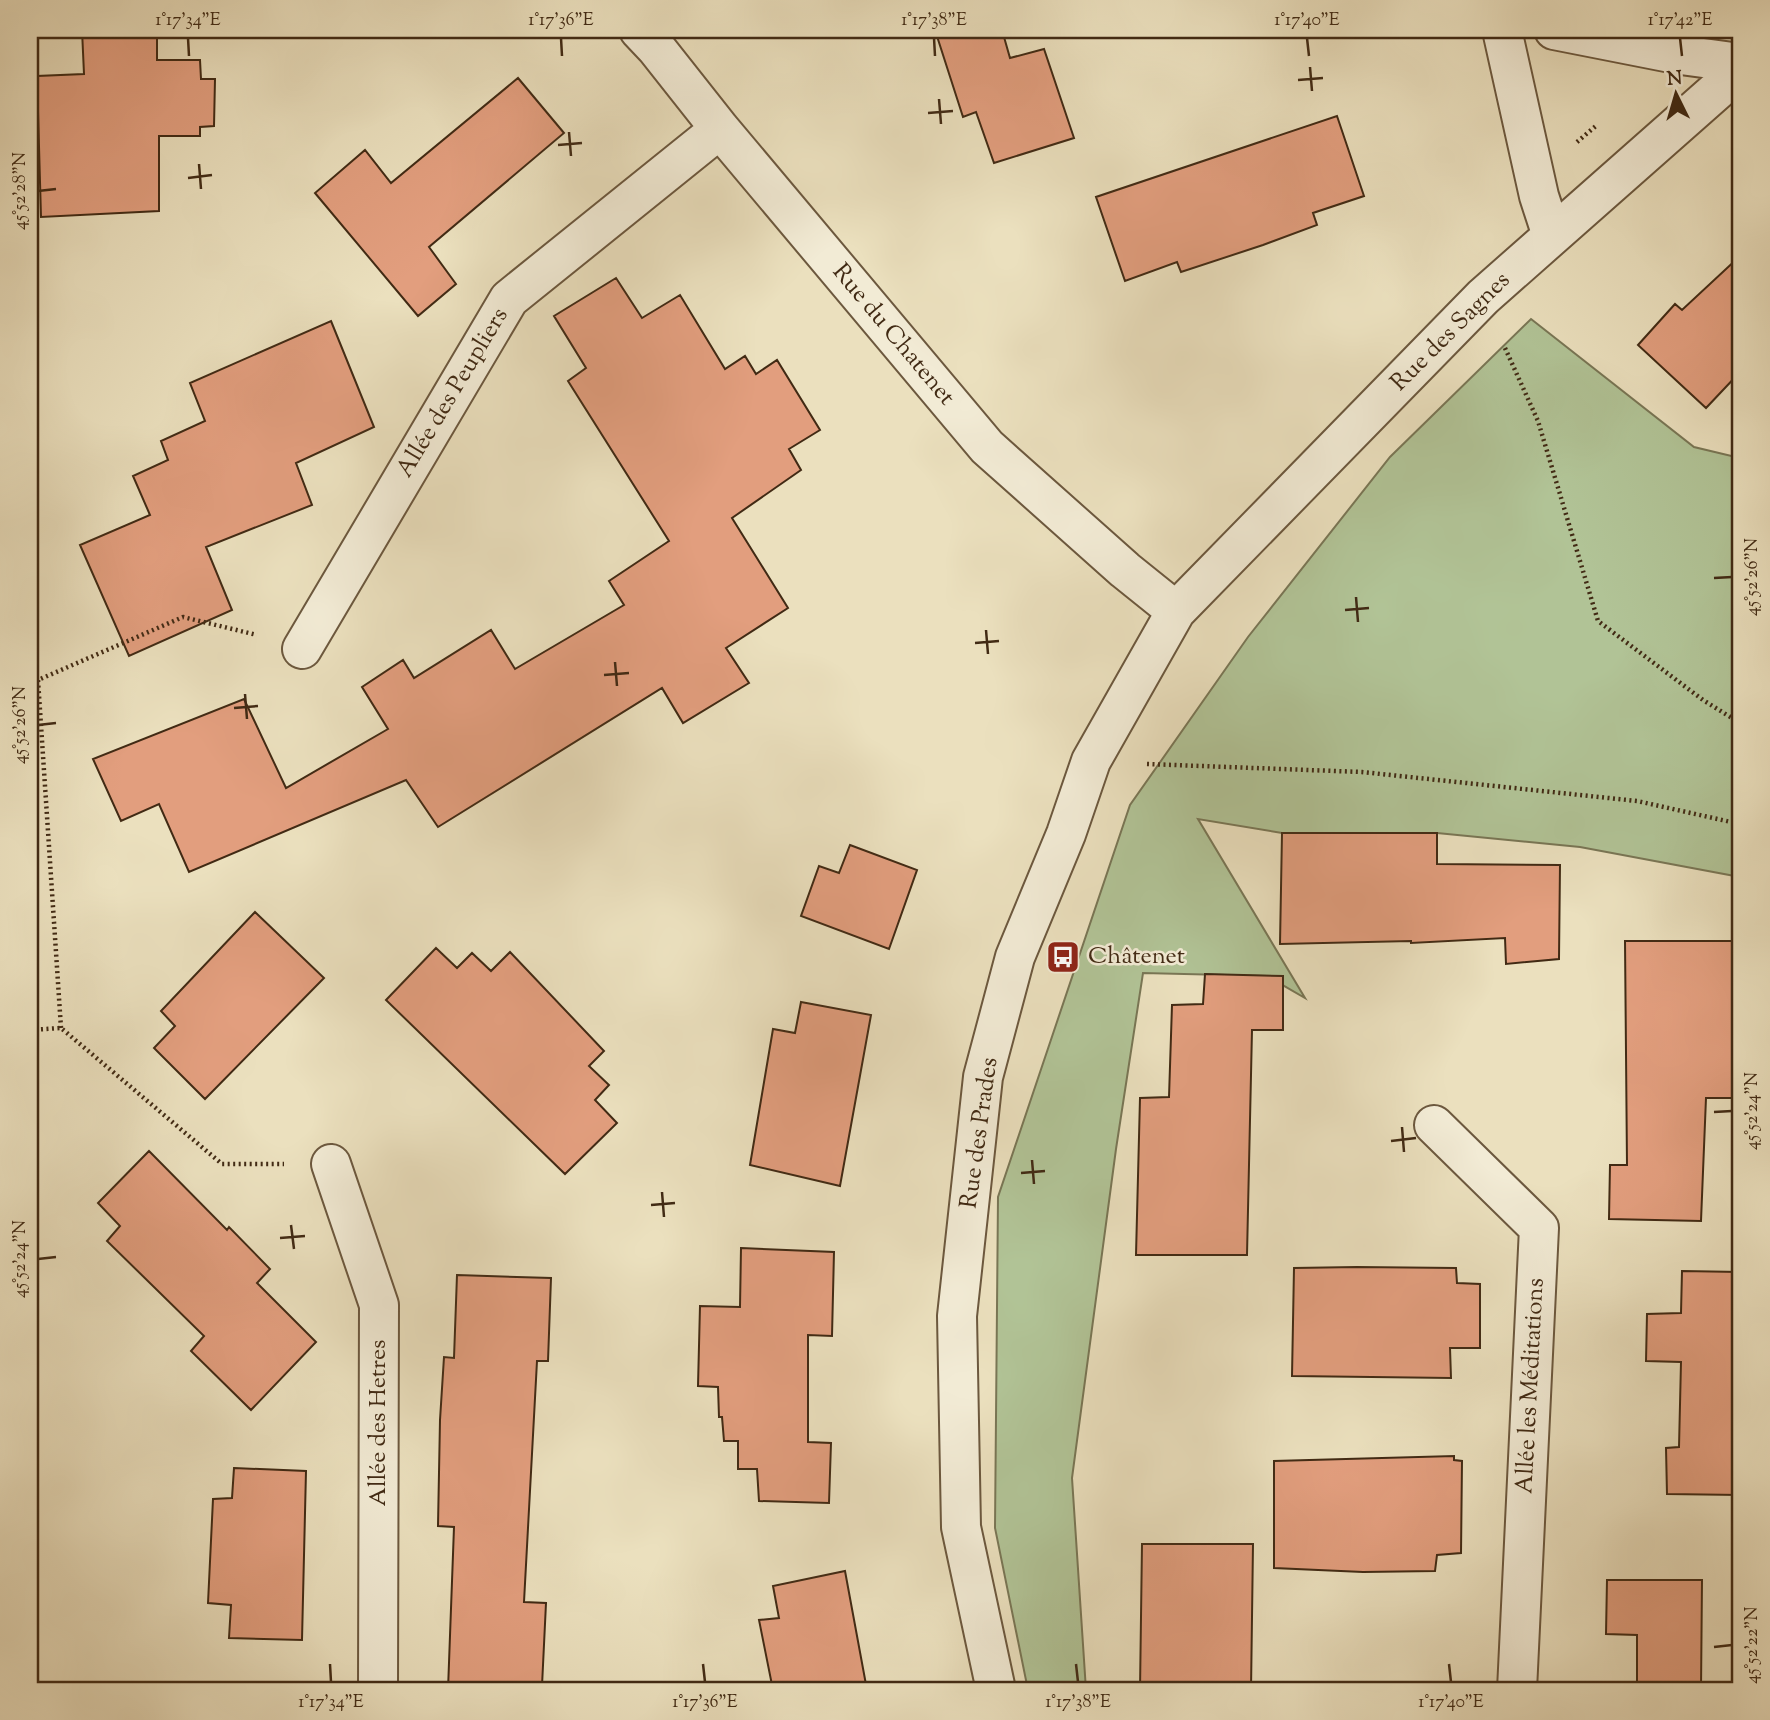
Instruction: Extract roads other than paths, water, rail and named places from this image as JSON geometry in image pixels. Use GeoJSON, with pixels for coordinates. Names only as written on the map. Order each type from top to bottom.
{"type":"FeatureCollection","features":[{"type":"Feature","properties":{"kind":"street","name":"Rue du Chatenet"},"geometry":{"type":"LineString","coordinates":[[639,30],[986,446],[1125,570],[1176,611]]}},
{"type":"Feature","properties":{"kind":"street"},"geometry":{"type":"LineString","coordinates":[[1502,30],[1539,196],[1552,236]]}},
{"type":"Feature","properties":{"kind":"street"},"geometry":{"type":"LineString","coordinates":[[1554,30],[1681,55],[1740,63]]}},
{"type":"Feature","properties":{"kind":"street","name":"Rue des Sagnes"},"geometry":{"type":"LineString","coordinates":[[1176,611],[1483,297],[1740,69]]}},
{"type":"Feature","properties":{"kind":"street","name":"Allée des Peupliers"},"geometry":{"type":"LineString","coordinates":[[303,648],[509,299],[720,130]]}},
{"type":"Feature","properties":{"kind":"street","name":"Rue des Prades"},"geometry":{"type":"LineString","coordinates":[[996,1690],[961,1527],[957,1316],[983,1077],[1015,957],[1066,834],[1091,761],[1176,611]]}},
{"type":"Feature","properties":{"kind":"street","name":"Allée les Méditations"},"geometry":{"type":"LineString","coordinates":[[1434,1125],[1539,1228],[1517,1690]]}},
{"type":"Feature","properties":{"kind":"street","name":"Allée des Hetres"},"geometry":{"type":"LineString","coordinates":[[331,1164],[379,1306],[378,1690]]}},
{"type":"Feature","properties":{"kind":"place","name":"Châtenet"},"geometry":{"type":"Point","coordinates":[1063,957]}}]}
